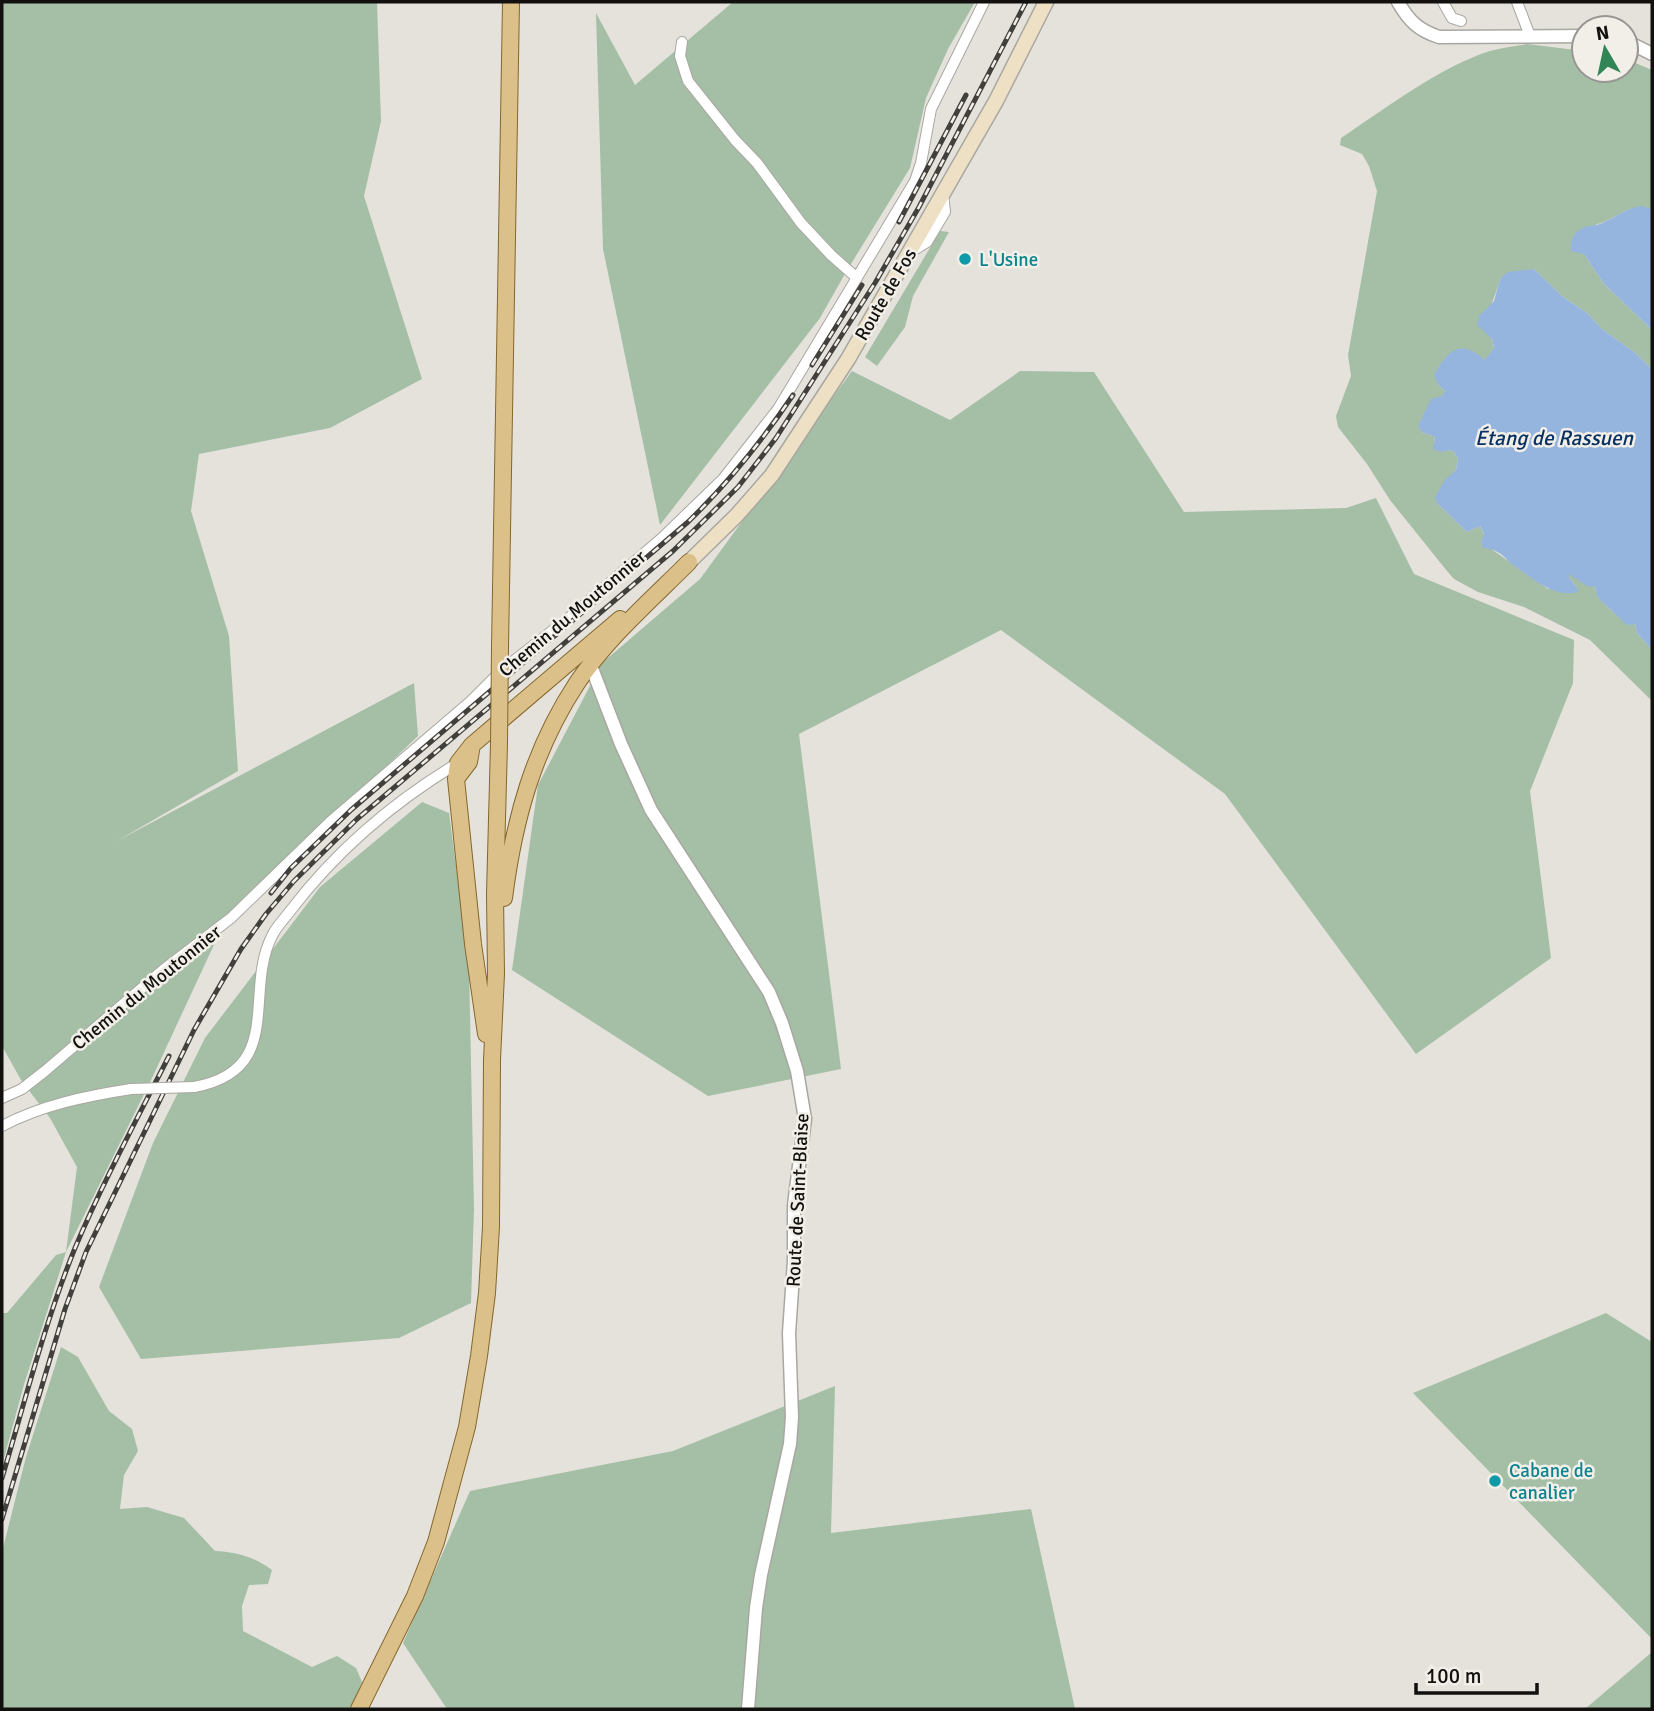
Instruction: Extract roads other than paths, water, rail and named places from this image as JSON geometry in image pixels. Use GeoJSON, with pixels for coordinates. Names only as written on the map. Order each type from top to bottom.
{"type":"FeatureCollection","features":[{"type":"Feature","properties":{"kind":"main road"},"geometry":{"type":"LineString","coordinates":[[359,1709],[415,1596],[436,1542],[467,1427],[487,1293],[491,1227],[492,1060],[496,974],[495,894],[511,2]]}},
{"type":"Feature","properties":{"kind":"main road","name":"Route de Fos"},"geometry":{"type":"LineString","coordinates":[[689,562],[737,515],[772,475],[848,359],[996,101],[1045,3]]}},
{"type":"Feature","properties":{"kind":"main road"},"geometry":{"type":"LineString","coordinates":[[492,1060],[486,1038],[472,944],[457,771],[469,762],[472,745],[689,562]]}},
{"type":"Feature","properties":{"kind":"main road"},"geometry":{"type":"LineString","coordinates":[[529,778],[545,741],[578,682],[619,632],[689,562]]}},
{"type":"Feature","properties":{"kind":"main road"},"geometry":{"type":"LineString","coordinates":[[571,659],[591,666]]}},
{"type":"Feature","properties":{"kind":"main road"},"geometry":{"type":"LineString","coordinates":[[571,659],[572,671],[578,682]]}},
{"type":"Feature","properties":{"kind":"main road"},"geometry":{"type":"LineString","coordinates":[[543,684],[566,678],[578,682]]}},
{"type":"Feature","properties":{"kind":"main road"},"geometry":{"type":"LineString","coordinates":[[496,974],[502,948],[503,900],[508,860],[518,815],[533,757],[556,706],[554,694],[543,684]]}},
{"type":"Feature","properties":{"kind":"street","name":"Chemin du Moutonnier"},"geometry":{"type":"LineString","coordinates":[[2,1098],[22,1089],[45,1071],[153,978],[231,918],[331,821],[471,701],[502,670],[570,617],[662,538],[723,479],[778,409],[915,181],[931,110],[984,2]]}},
{"type":"Feature","properties":{"kind":"street"},"geometry":{"type":"LineString","coordinates":[[1398,2],[1410,22],[1426,33],[1439,37],[1570,36]]}},
{"type":"Feature","properties":{"kind":"street"},"geometry":{"type":"LineString","coordinates":[[1443,2],[1452,18],[1461,20]]}},
{"type":"Feature","properties":{"kind":"street"},"geometry":{"type":"LineString","coordinates":[[1517,2],[1530,36]]}},
{"type":"Feature","properties":{"kind":"street"},"geometry":{"type":"LineString","coordinates":[[682,42],[680,56],[688,81],[757,163],[801,223],[831,256],[857,278]]}},
{"type":"Feature","properties":{"kind":"street","name":"Route de Saint-Blaise"},"geometry":{"type":"LineString","coordinates":[[591,666],[621,744],[651,810],[769,992],[797,1071],[805,1119],[794,1205],[794,1261],[789,1333],[792,1418],[790,1444],[761,1575],[748,1709]]}},
{"type":"Feature","properties":{"kind":"street"},"geometry":{"type":"LineString","coordinates":[[578,682],[603,695]]}},
{"type":"Feature","properties":{"kind":"street"},"geometry":{"type":"LineString","coordinates":[[432,779],[457,771]]}},
{"type":"Feature","properties":{"kind":"street"},"geometry":{"type":"LineString","coordinates":[[2,1126],[79,1097],[131,1089],[194,1087],[215,1083],[238,1068],[251,1049],[259,1018],[264,965],[271,936],[300,898],[343,851],[421,785],[457,771]]}},
{"type":"Feature","properties":{"kind":"water"},"geometry":{"type":"Polygon","coordinates":[[[1642,206],[1652,209],[1652,330],[1604,284],[1584,254],[1571,251],[1573,237],[1581,229],[1642,206]]]}},
{"type":"Feature","properties":{"kind":"water","name":"Étang de Rassuen"},"geometry":{"type":"Polygon","coordinates":[[[1534,269],[1563,297],[1587,313],[1602,329],[1652,369],[1652,650],[1637,633],[1635,624],[1627,625],[1598,598],[1595,587],[1587,586],[1569,574],[1578,592],[1559,592],[1542,585],[1501,554],[1483,548],[1481,541],[1484,534],[1480,526],[1467,532],[1437,503],[1435,497],[1445,480],[1456,470],[1458,458],[1452,450],[1440,452],[1433,449],[1435,437],[1422,432],[1418,426],[1431,399],[1442,396],[1445,391],[1434,375],[1450,353],[1462,348],[1485,360],[1494,348],[1492,339],[1477,325],[1479,316],[1494,301],[1500,279],[1508,272],[1534,269]]]}},
{"type":"Feature","properties":{"kind":"railway"},"geometry":{"type":"LineString","coordinates":[[2,1519],[65,1309],[86,1252],[194,1030],[241,949],[294,881],[357,819],[673,551],[738,487],[776,438],[875,283],[919,207],[1026,2]]}},
{"type":"Feature","properties":{"kind":"railway"},"geometry":{"type":"LineString","coordinates":[[899,222],[966,95]]}},
{"type":"Feature","properties":{"kind":"railway"},"geometry":{"type":"LineString","coordinates":[[812,365],[862,285]]}},
{"type":"Feature","properties":{"kind":"railway"},"geometry":{"type":"LineString","coordinates":[[271,893],[291,868],[351,810],[688,522],[744,461],[793,395]]}},
{"type":"Feature","properties":{"kind":"railway"},"geometry":{"type":"LineString","coordinates":[[2,1478],[45,1333],[75,1248],[169,1056]]}},
{"type":"Feature","properties":{"kind":"place","name":"L'Usine"},"geometry":{"type":"Point","coordinates":[965,259]}},
{"type":"Feature","properties":{"kind":"place","name":"Cabane de canalier"},"geometry":{"type":"Point","coordinates":[1495,1481]}}]}
